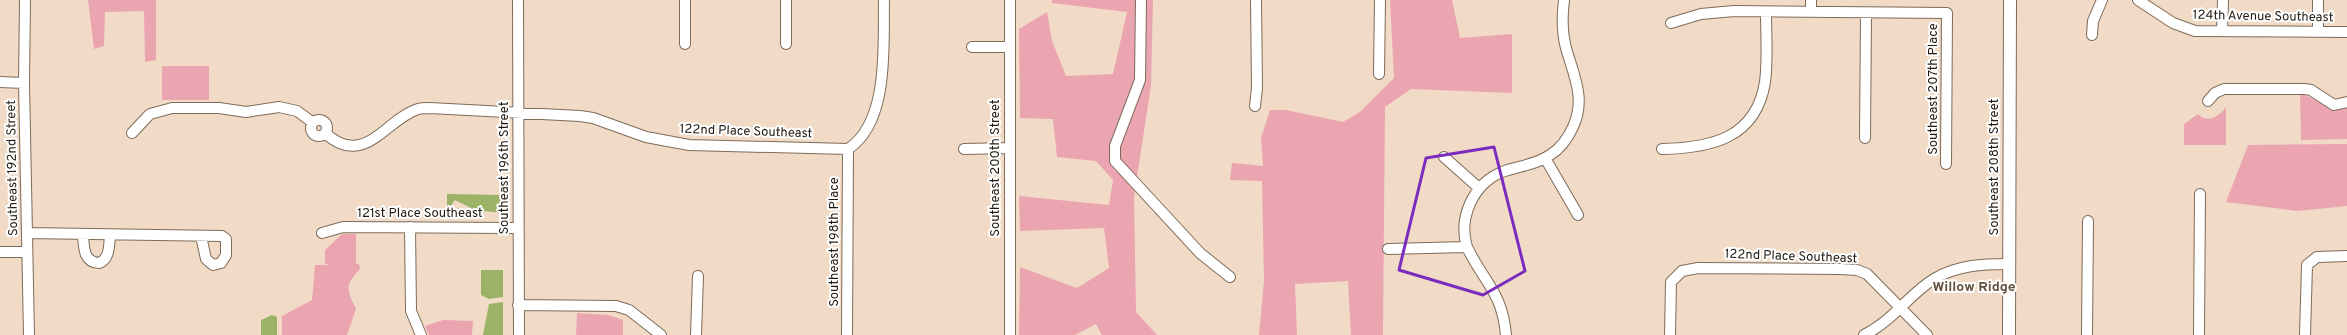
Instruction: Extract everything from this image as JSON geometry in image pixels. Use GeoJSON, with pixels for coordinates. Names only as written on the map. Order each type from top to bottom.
{"type":"FeatureCollection","features":[{"type":"Feature","properties":{"kind":"main road","name":"Southeast 208th Street"},"geometry":{"type":"LineString","coordinates":[[2009,335],[2010,0]]}},
{"type":"Feature","properties":{"kind":"street","name":"Southeast 192nd Street"},"geometry":{"type":"LineString","coordinates":[[25,0],[24,83],[29,335]]}},
{"type":"Feature","properties":{"kind":"street","name":"Southeast 196th Street"},"geometry":{"type":"LineString","coordinates":[[518,0],[518,335]]}},
{"type":"Feature","properties":{"kind":"street"},"geometry":{"type":"LineString","coordinates":[[685,44],[686,0]]}},
{"type":"Feature","properties":{"kind":"street"},"geometry":{"type":"LineString","coordinates":[[786,0],[786,44]]}},
{"type":"Feature","properties":{"kind":"street"},"geometry":{"type":"LineString","coordinates":[[848,149],[855,144],[868,127],[879,93],[883,52],[884,0]]}},
{"type":"Feature","properties":{"kind":"street","name":"Southeast 200th Street"},"geometry":{"type":"LineString","coordinates":[[1010,0],[1010,335]]}},
{"type":"Feature","properties":{"kind":"street"},"geometry":{"type":"LineString","coordinates":[[1141,0],[1140,80],[1115,146],[1116,161],[1200,253],[1230,277]]}},
{"type":"Feature","properties":{"kind":"street"},"geometry":{"type":"LineString","coordinates":[[1255,106],[1257,88],[1256,0]]}},
{"type":"Feature","properties":{"kind":"street"},"geometry":{"type":"LineString","coordinates":[[1379,74],[1380,0]]}},
{"type":"Feature","properties":{"kind":"street"},"geometry":{"type":"LineString","coordinates":[[1506,335],[1503,312],[1497,295],[1467,247],[1464,229],[1467,212],[1479,188],[1493,176],[1546,158],[1560,147],[1567,138],[1577,117],[1580,107],[1578,82],[1563,30],[1564,0]]}},
{"type":"Feature","properties":{"kind":"street"},"geometry":{"type":"LineString","coordinates":[[1811,0],[1811,12]]}},
{"type":"Feature","properties":{"kind":"street"},"geometry":{"type":"LineString","coordinates":[[2092,35],[2093,20],[2102,0]]}},
{"type":"Feature","properties":{"kind":"street","name":"124th Avenue Southeast"},"geometry":{"type":"LineString","coordinates":[[2138,0],[2173,23],[2188,29],[2222,31],[2347,32]]}},
{"type":"Feature","properties":{"kind":"street"},"geometry":{"type":"LineString","coordinates":[[2222,31],[2223,0]]}},
{"type":"Feature","properties":{"kind":"street"},"geometry":{"type":"LineString","coordinates":[[2318,0],[2318,32]]}},
{"type":"Feature","properties":{"kind":"street"},"geometry":{"type":"LineString","coordinates":[[1671,24],[1708,12],[1811,12],[1866,14],[1865,138]]}},
{"type":"Feature","properties":{"kind":"street"},"geometry":{"type":"LineString","coordinates":[[1662,149],[1690,149],[1712,145],[1735,132],[1746,122],[1755,110],[1765,82],[1766,12]]}},
{"type":"Feature","properties":{"kind":"street","name":"Southeast 207th Place"},"geometry":{"type":"LineString","coordinates":[[1866,14],[1947,13],[1946,164]]}},
{"type":"Feature","properties":{"kind":"street"},"geometry":{"type":"LineString","coordinates":[[972,47],[1010,47]]}},
{"type":"Feature","properties":{"kind":"street"},"geometry":{"type":"LineString","coordinates":[[0,82],[24,83]]}},
{"type":"Feature","properties":{"kind":"street"},"geometry":{"type":"LineString","coordinates":[[2208,101],[2215,93],[2224,89],[2285,88],[2311,90],[2334,105],[2347,102]]}},
{"type":"Feature","properties":{"kind":"street","name":"122nd Place Southeast"},"geometry":{"type":"LineString","coordinates":[[132,133],[150,114],[172,108],[219,108],[246,112],[279,107],[302,114],[312,122],[320,119],[324,121],[327,126],[325,134],[333,141],[345,145],[358,145],[370,141],[417,110],[430,108],[517,111],[593,118],[646,137],[689,145],[848,149]]}},
{"type":"Feature","properties":{"kind":"street"},"geometry":{"type":"LineString","coordinates":[[964,149],[1009,148]]}},
{"type":"Feature","properties":{"kind":"street","name":"Southeast 198th Place"},"geometry":{"type":"LineString","coordinates":[[847,335],[848,149]]}},
{"type":"Feature","properties":{"kind":"street"},"geometry":{"type":"LineString","coordinates":[[1444,156],[1479,188]]}},
{"type":"Feature","properties":{"kind":"street"},"geometry":{"type":"LineString","coordinates":[[1546,158],[1578,215]]}},
{"type":"Feature","properties":{"kind":"street"},"geometry":{"type":"LineString","coordinates":[[2199,335],[2200,194]]}},
{"type":"Feature","properties":{"kind":"street"},"geometry":{"type":"LineString","coordinates":[[2087,335],[2088,222]]}},
{"type":"Feature","properties":{"kind":"street","name":"121st Place Southeast"},"geometry":{"type":"LineString","coordinates":[[322,233],[343,227],[518,228]]}},
{"type":"Feature","properties":{"kind":"street"},"geometry":{"type":"LineString","coordinates":[[410,227],[411,311],[421,335]]}},
{"type":"Feature","properties":{"kind":"street"},"geometry":{"type":"LineString","coordinates":[[27,233],[201,236]]}},
{"type":"Feature","properties":{"kind":"street"},"geometry":{"type":"LineString","coordinates":[[83,234],[86,256],[91,261],[99,263],[107,255],[110,235]]}},
{"type":"Feature","properties":{"kind":"street"},"geometry":{"type":"LineString","coordinates":[[1388,249],[1467,247]]}},
{"type":"Feature","properties":{"kind":"street"},"geometry":{"type":"LineString","coordinates":[[0,252],[27,252]]}},
{"type":"Feature","properties":{"kind":"street"},"geometry":{"type":"LineString","coordinates":[[2306,335],[2306,270],[2312,259],[2323,256],[2347,256]]}},
{"type":"Feature","properties":{"kind":"street"},"geometry":{"type":"LineString","coordinates":[[1864,335],[1881,326],[1933,279],[1952,270],[1975,265],[2009,264]]}},
{"type":"Feature","properties":{"kind":"street","name":"122nd Place Southeast"},"geometry":{"type":"LineString","coordinates":[[1670,335],[1671,282],[1682,271],[1691,268],[1849,269],[1867,274],[1926,335]]}},
{"type":"Feature","properties":{"kind":"street"},"geometry":{"type":"LineString","coordinates":[[696,335],[698,276]]}},
{"type":"Feature","properties":{"kind":"street"},"geometry":{"type":"LineString","coordinates":[[518,305],[616,306],[629,310],[661,335]]}},
{"type":"Feature","properties":{"kind":"highlighted area"},"geometry":{"type":"Polygon","coordinates":[[[1494,147],[1525,271],[1483,295],[1399,270],[1426,158],[1494,147]]]}},
{"type":"Feature","properties":{"kind":"shaded area"},"geometry":{"type":"Polygon","coordinates":[[[88,0],[156,0],[156,60],[145,62],[144,11],[105,12],[104,46],[94,49],[88,0]]]}},
{"type":"Feature","properties":{"kind":"shaded area"},"geometry":{"type":"Polygon","coordinates":[[[1052,0],[1153,0],[1151,86],[1134,196],[1136,312],[1157,335],[1102,335],[1096,324],[1075,335],[1019,335],[1020,267],[1077,288],[1109,268],[1104,228],[1020,231],[1019,196],[1109,205],[1113,180],[1096,161],[1057,157],[1053,119],[1020,118],[1019,29],[1047,12],[1052,41],[1066,76],[1113,74],[1127,12],[1052,3],[1052,0]]]}},
{"type":"Feature","properties":{"kind":"shaded area"},"geometry":{"type":"Polygon","coordinates":[[[1390,0],[1452,0],[1460,38],[1512,34],[1512,93],[1411,89],[1385,107],[1383,335],[1351,335],[1348,281],[1295,284],[1297,335],[1259,335],[1264,280],[1262,181],[1230,180],[1232,163],[1263,166],[1261,138],[1270,110],[1286,110],[1343,122],[1360,112],[1394,78],[1390,0]]]}},
{"type":"Feature","properties":{"kind":"shaded area"},"geometry":{"type":"Polygon","coordinates":[[[162,66],[209,66],[209,100],[162,100],[162,66]]]}},
{"type":"Feature","properties":{"kind":"shaded area"},"geometry":{"type":"Polygon","coordinates":[[[2300,94],[2334,109],[2347,108],[2347,139],[2301,140],[2300,94]]]}},
{"type":"Feature","properties":{"kind":"shaded area"},"geometry":{"type":"Polygon","coordinates":[[[2226,107],[2226,145],[2184,145],[2184,124],[2198,114],[2205,118],[2213,118],[2226,107]]]}},
{"type":"Feature","properties":{"kind":"shaded area"},"geometry":{"type":"Polygon","coordinates":[[[2347,144],[2347,206],[2297,211],[2226,202],[2248,145],[2347,144]]]}},
{"type":"Feature","properties":{"kind":"shaded area"},"geometry":{"type":"Polygon","coordinates":[[[447,194],[503,195],[503,213],[475,210],[455,200],[450,207],[461,215],[447,214],[447,194]]]}},
{"type":"Feature","properties":{"kind":"shaded area"},"geometry":{"type":"Polygon","coordinates":[[[342,234],[356,234],[356,264],[359,264],[360,269],[349,284],[349,292],[356,309],[347,335],[282,335],[282,316],[312,300],[315,265],[331,265],[325,264],[325,250],[342,234]]]}},
{"type":"Feature","properties":{"kind":"shaded area"},"geometry":{"type":"Polygon","coordinates":[[[481,270],[503,270],[503,297],[489,299],[481,295],[481,270]]]}},
{"type":"Feature","properties":{"kind":"shaded area"},"geometry":{"type":"Polygon","coordinates":[[[503,302],[503,335],[483,335],[489,304],[503,302]]]}},
{"type":"Feature","properties":{"kind":"shaded area"},"geometry":{"type":"Polygon","coordinates":[[[577,313],[608,315],[623,320],[623,335],[576,335],[577,313]]]}},
{"type":"Feature","properties":{"kind":"shaded area"},"geometry":{"type":"Polygon","coordinates":[[[272,315],[277,317],[277,335],[261,335],[261,320],[272,315]]]}},
{"type":"Feature","properties":{"kind":"shaded area"},"geometry":{"type":"Polygon","coordinates":[[[443,320],[473,321],[472,335],[429,335],[425,326],[443,320]]]}},
{"type":"Feature","properties":{"kind":"district","name":"Willow Ridge"},"geometry":{"type":"Point","coordinates":[1974,287]}}]}
